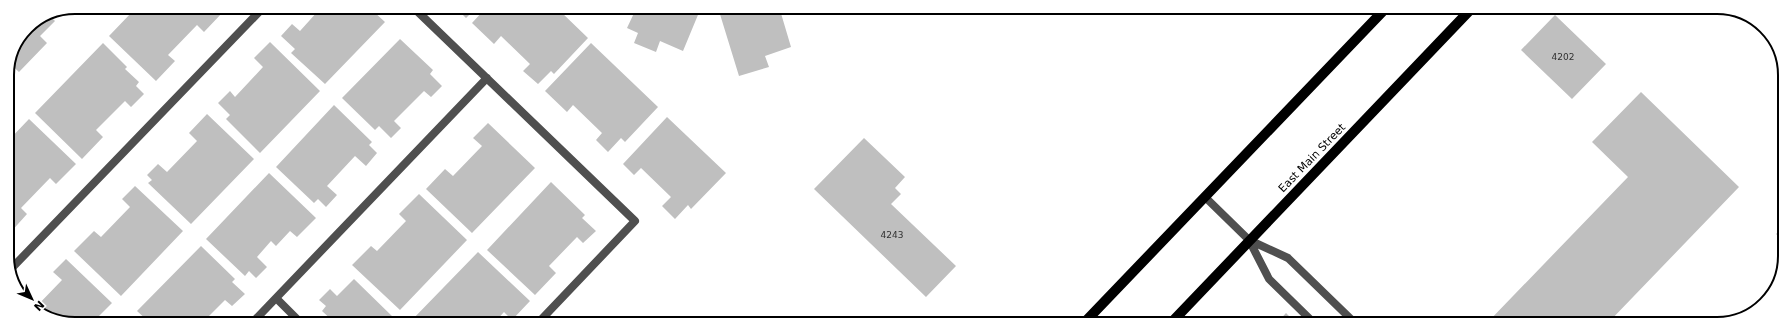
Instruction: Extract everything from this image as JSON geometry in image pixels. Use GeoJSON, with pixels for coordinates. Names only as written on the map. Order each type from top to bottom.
{"type":"FeatureCollection","features":[{"type":"Feature","properties":{"kind":"main road"},"geometry":{"type":"LineString","coordinates":[[1090,317],[1379,14]]}},
{"type":"Feature","properties":{"kind":"main road","name":"East Main Street"},"geometry":{"type":"LineString","coordinates":[[1177,317],[1466,14]]}},
{"type":"Feature","properties":{"kind":"lane"},"geometry":{"type":"LineString","coordinates":[[15,265],[257,14]]}},
{"type":"Feature","properties":{"kind":"lane"},"geometry":{"type":"LineString","coordinates":[[420,14],[635,221],[544,317]]}},
{"type":"Feature","properties":{"kind":"lane"},"geometry":{"type":"LineString","coordinates":[[258,317],[487,78]]}},
{"type":"Feature","properties":{"kind":"lane"},"geometry":{"type":"LineString","coordinates":[[1205,197],[1250,240],[1288,258],[1349,317]]}},
{"type":"Feature","properties":{"kind":"lane"},"geometry":{"type":"LineString","coordinates":[[1250,240],[1269,279],[1308,317]]}},
{"type":"Feature","properties":{"kind":"lane"},"geometry":{"type":"LineString","coordinates":[[276,298],[294,317]]}},
{"type":"Feature","properties":{"kind":"building"},"geometry":{"type":"Polygon","coordinates":[[[130,14],[221,14],[204,32],[197,25],[168,55],[175,61],[156,81],[109,36],[130,14]]]}},
{"type":"Feature","properties":{"kind":"building"},"geometry":{"type":"Polygon","coordinates":[[[315,14],[376,14],[385,22],[325,84],[291,53],[295,49],[281,36],[292,24],[300,31],[315,14]]]}},
{"type":"Feature","properties":{"kind":"building"},"geometry":{"type":"Polygon","coordinates":[[[462,14],[470,14],[466,18],[462,14]]]}},
{"type":"Feature","properties":{"kind":"building"},"geometry":{"type":"Polygon","coordinates":[[[480,14],[563,14],[588,38],[554,74],[551,71],[538,84],[523,71],[530,64],[501,36],[494,44],[472,23],[480,14]]]}},
{"type":"Feature","properties":{"kind":"building"},"geometry":{"type":"Polygon","coordinates":[[[634,14],[698,14],[683,51],[660,41],[656,52],[634,43],[638,33],[627,28],[634,14]]]}},
{"type":"Feature","properties":{"kind":"building"},"geometry":{"type":"Polygon","coordinates":[[[720,14],[781,14],[791,47],[765,56],[769,67],[739,76],[720,14]]]}},
{"type":"Feature","properties":{"kind":"building"},"geometry":{"type":"Polygon","coordinates":[[[1555,15],[1606,64],[1572,99],[1521,50],[1555,15]]]}},
{"type":"Feature","properties":{"kind":"building"},"geometry":{"type":"Polygon","coordinates":[[[52,18],[55,21],[40,36],[47,43],[19,72],[15,68],[15,63],[24,41],[41,24],[52,18]]]}},
{"type":"Feature","properties":{"kind":"building"},"geometry":{"type":"Polygon","coordinates":[[[400,39],[433,70],[430,74],[442,86],[431,97],[424,91],[394,121],[401,128],[391,138],[379,126],[375,130],[342,98],[400,39]]]}},
{"type":"Feature","properties":{"kind":"building"},"geometry":{"type":"Polygon","coordinates":[[[270,42],[320,91],[260,153],[226,119],[230,115],[218,103],[230,91],[235,97],[263,67],[254,58],[270,42]]]}},
{"type":"Feature","properties":{"kind":"building"},"geometry":{"type":"Polygon","coordinates":[[[103,43],[127,67],[125,69],[139,82],[136,86],[144,94],[131,107],[125,101],[96,130],[103,137],[82,159],[35,113],[103,43]]]}},
{"type":"Feature","properties":{"kind":"building"},"geometry":{"type":"Polygon","coordinates":[[[591,43],[658,107],[625,142],[621,138],[608,152],[596,140],[602,133],[573,105],[567,112],[545,91],[591,43]]]}},
{"type":"Feature","properties":{"kind":"building"},"geometry":{"type":"Polygon","coordinates":[[[1641,92],[1739,187],[1614,317],[1493,317],[1628,177],[1592,142],[1641,92]]]}},
{"type":"Feature","properties":{"kind":"building"},"geometry":{"type":"Polygon","coordinates":[[[334,105],[372,142],[369,145],[377,153],[366,166],[355,156],[327,186],[337,195],[326,207],[318,199],[314,203],[276,167],[334,105]]]}},
{"type":"Feature","properties":{"kind":"building"},"geometry":{"type":"Polygon","coordinates":[[[207,114],[254,159],[191,224],[148,183],[152,180],[147,175],[158,164],[167,172],[197,141],[189,133],[207,114]]]}},
{"type":"Feature","properties":{"kind":"building"},"geometry":{"type":"Polygon","coordinates":[[[667,117],[726,173],[691,209],[688,205],[675,219],[662,206],[671,197],[641,168],[634,175],[623,164],[667,117]]]}},
{"type":"Feature","properties":{"kind":"building"},"geometry":{"type":"Polygon","coordinates":[[[29,119],[76,164],[56,184],[50,178],[21,208],[27,214],[14,228],[14,135],[29,119]]]}},
{"type":"Feature","properties":{"kind":"building"},"geometry":{"type":"Polygon","coordinates":[[[488,123],[535,168],[472,233],[426,189],[445,169],[453,176],[482,146],[473,138],[488,123]]]}},
{"type":"Feature","properties":{"kind":"building"},"geometry":{"type":"Polygon","coordinates":[[[864,138],[905,177],[895,188],[901,194],[891,204],[956,266],[926,297],[814,189],[864,138]]]}},
{"type":"Feature","properties":{"kind":"building"},"geometry":{"type":"Polygon","coordinates":[[[269,173],[316,218],[297,237],[290,231],[276,246],[271,241],[257,257],[267,267],[256,278],[249,271],[245,276],[206,239],[269,173]]]}},
{"type":"Feature","properties":{"kind":"building"},"geometry":{"type":"Polygon","coordinates":[[[551,182],[585,215],[582,218],[596,231],[583,243],[577,237],[549,266],[556,273],[535,295],[487,250],[551,182]]]}},
{"type":"Feature","properties":{"kind":"building"},"geometry":{"type":"Polygon","coordinates":[[[135,186],[183,231],[121,296],[74,251],[94,231],[101,237],[130,207],[122,199],[135,186]]]}},
{"type":"Feature","properties":{"kind":"building"},"geometry":{"type":"Polygon","coordinates":[[[419,194],[467,240],[400,310],[352,265],[371,246],[377,251],[406,221],[399,214],[419,194]]]}},
{"type":"Feature","properties":{"kind":"building"},"geometry":{"type":"Polygon","coordinates":[[[201,246],[235,279],[232,282],[245,294],[232,306],[225,300],[208,317],[144,317],[137,311],[201,246]]]}},
{"type":"Feature","properties":{"kind":"building"},"geometry":{"type":"Polygon","coordinates":[[[478,252],[530,301],[515,317],[509,317],[504,312],[499,317],[415,317],[478,252]]]}},
{"type":"Feature","properties":{"kind":"building"},"geometry":{"type":"Polygon","coordinates":[[[66,259],[112,303],[98,317],[75,317],[59,315],[48,311],[38,305],[62,280],[53,272],[66,259]]]}},
{"type":"Feature","properties":{"kind":"building"},"geometry":{"type":"Polygon","coordinates":[[[354,279],[393,317],[328,317],[322,311],[326,306],[319,300],[330,289],[337,296],[354,279]]]}},
{"type":"Feature","properties":{"kind":"building"},"geometry":{"type":"Polygon","coordinates":[[[1286,313],[1290,317],[1282,317],[1286,313]]]}}]}
